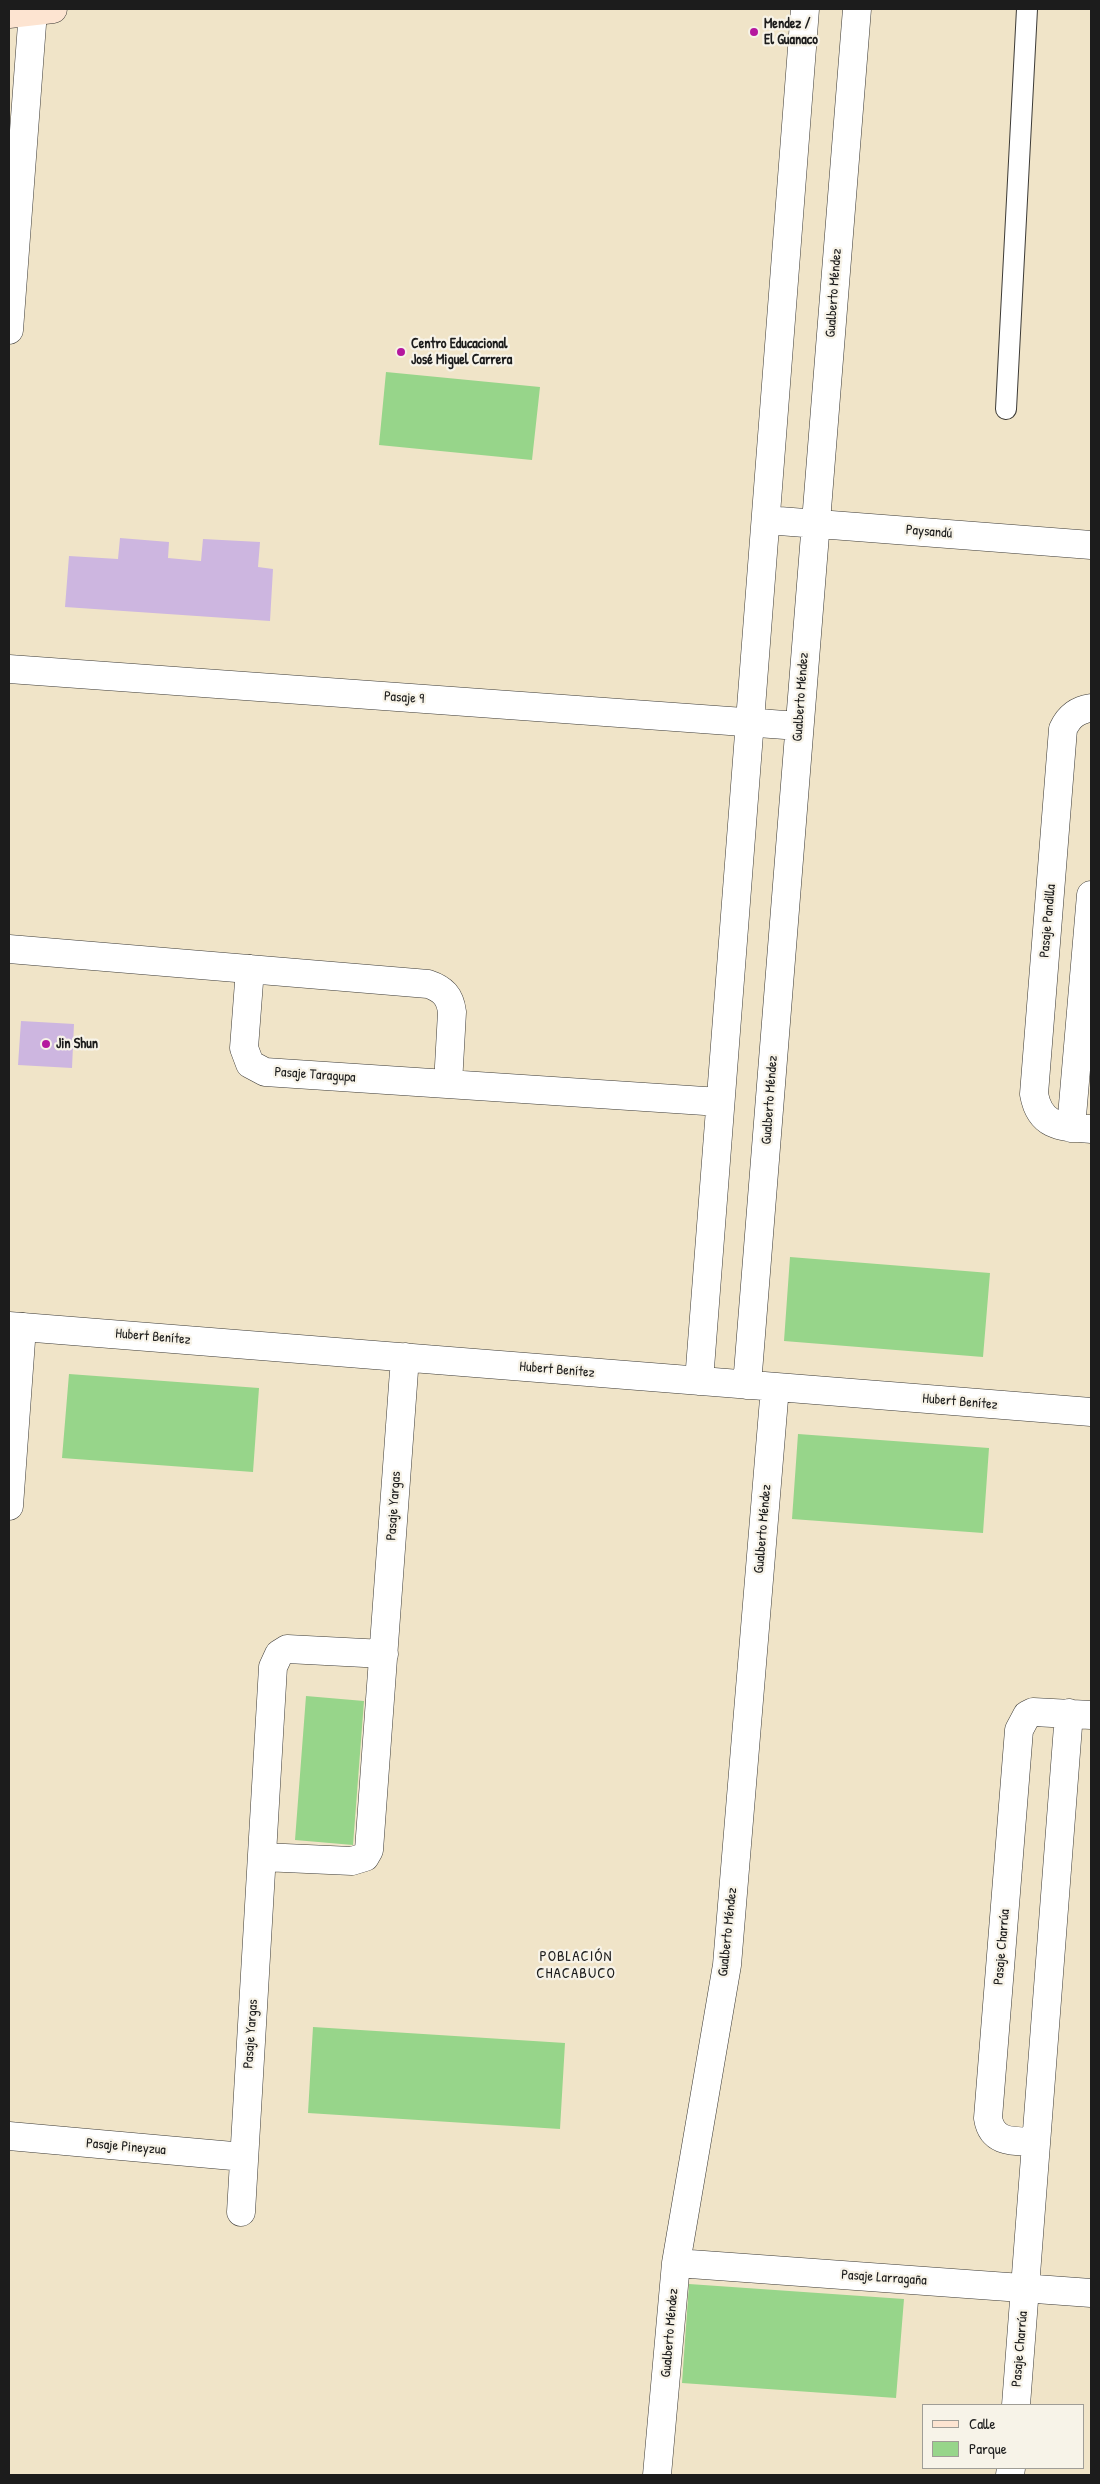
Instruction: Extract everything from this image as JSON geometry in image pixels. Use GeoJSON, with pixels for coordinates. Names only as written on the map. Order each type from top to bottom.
{"type":"FeatureCollection","features":[{"type":"Feature","properties":{"kind":"street"},"geometry":{"type":"LineString","coordinates":[[699,1381],[805,9]]}},
{"type":"Feature","properties":{"kind":"street","name":"Gualberto Méndez"},"geometry":{"type":"LineString","coordinates":[[747,1385],[857,9]]}},
{"type":"Feature","properties":{"kind":"street"},"geometry":{"type":"LineString","coordinates":[[9,330],[32,11]]}},
{"type":"Feature","properties":{"kind":"street","name":"Paysandú"},"geometry":{"type":"LineString","coordinates":[[766,520],[1091,546]]}},
{"type":"Feature","properties":{"kind":"street","name":"Pasaje 9"},"geometry":{"type":"LineString","coordinates":[[9,669],[799,726]]}},
{"type":"Feature","properties":{"kind":"street","name":"Pasaje Pandilla"},"geometry":{"type":"LineString","coordinates":[[1091,708],[1073,714],[1064,730],[1034,1094],[1041,1113],[1051,1122],[1081,1129],[1091,895]]}},
{"type":"Feature","properties":{"kind":"street"},"geometry":{"type":"LineString","coordinates":[[9,949],[428,984],[437,987],[450,1001],[452,1012],[448,1084]]}},
{"type":"Feature","properties":{"kind":"street","name":"Pasaje Taragupa"},"geometry":{"type":"LineString","coordinates":[[250,969],[244,1048],[250,1064],[265,1072],[720,1102]]}},
{"type":"Feature","properties":{"kind":"street"},"geometry":{"type":"LineString","coordinates":[[9,1506],[15,1326]]}},
{"type":"Feature","properties":{"kind":"street","name":"Hubert Benítez"},"geometry":{"type":"LineString","coordinates":[[15,1326],[1091,1412]]}},
{"type":"Feature","properties":{"kind":"street","name":"Pasaje Yargas"},"geometry":{"type":"LineString","coordinates":[[262,1857],[352,1861],[365,1857],[369,1850],[405,1357]]}},
{"type":"Feature","properties":{"kind":"street","name":"Gualberto Méndez"},"geometry":{"type":"LineString","coordinates":[[657,2475],[676,2263],[726,1965],[775,1387]]}},
{"type":"Feature","properties":{"kind":"street","name":"Pasaje Yargas"},"geometry":{"type":"LineString","coordinates":[[241,2212],[273,1667],[279,1654],[287,1649],[384,1654]]}},
{"type":"Feature","properties":{"kind":"street","name":"Pasaje Charrúa"},"geometry":{"type":"LineString","coordinates":[[1016,2404],[1036,2142],[1080,1714],[1041,1711],[1027,1715],[1019,1730],[988,2118],[989,2126],[1000,2139],[1036,2142]]}},
{"type":"Feature","properties":{"kind":"street","name":"Pasaje Pineyzua"},"geometry":{"type":"LineString","coordinates":[[9,2136],[244,2157]]}},
{"type":"Feature","properties":{"kind":"street","name":"Pasaje Larragaña"},"geometry":{"type":"LineString","coordinates":[[676,2263],[1091,2293]]}},
{"type":"Feature","properties":{"kind":"lane"},"geometry":{"type":"LineString","coordinates":[[1006,409],[1027,9]]}},
{"type":"Feature","properties":{"kind":"green space"},"geometry":{"type":"Polygon","coordinates":[[[386,372],[540,387],[532,460],[379,445],[386,372]]]}},
{"type":"Feature","properties":{"kind":"green space"},"geometry":{"type":"Polygon","coordinates":[[[790,1257],[990,1273],[983,1357],[784,1341],[790,1257]]]}},
{"type":"Feature","properties":{"kind":"green space"},"geometry":{"type":"Polygon","coordinates":[[[69,1374],[259,1388],[253,1472],[62,1458],[69,1374]]]}},
{"type":"Feature","properties":{"kind":"green space"},"geometry":{"type":"Polygon","coordinates":[[[798,1434],[989,1448],[983,1533],[792,1519],[798,1434]]]}},
{"type":"Feature","properties":{"kind":"green space"},"geometry":{"type":"Polygon","coordinates":[[[306,1696],[364,1701],[353,1845],[295,1840],[306,1696]]]}},
{"type":"Feature","properties":{"kind":"green space"},"geometry":{"type":"Polygon","coordinates":[[[313,2027],[565,2043],[560,2129],[308,2113],[313,2027]]]}},
{"type":"Feature","properties":{"kind":"green space"},"geometry":{"type":"Polygon","coordinates":[[[689,2284],[904,2299],[896,2398],[682,2383],[689,2284]]]}},
{"type":"Feature","properties":{"kind":"building"},"geometry":{"type":"Polygon","coordinates":[[[120,538],[169,542],[168,558],[201,561],[203,539],[260,542],[258,567],[273,569],[270,621],[65,607],[69,556],[118,559],[120,538]]]}},
{"type":"Feature","properties":{"kind":"building","name":"Jin Shun"},"geometry":{"type":"Polygon","coordinates":[[[21,1021],[74,1024],[72,1068],[18,1065],[21,1021]]]}},
{"type":"Feature","properties":{"kind":"place","name":"Mendez / El Guanaco"},"geometry":{"type":"Point","coordinates":[754,32]}},
{"type":"Feature","properties":{"kind":"place","name":"Centro Educacional José Miguel Carrera"},"geometry":{"type":"Point","coordinates":[401,352]}},
{"type":"Feature","properties":{"kind":"place","name":"Jin Shun"},"geometry":{"type":"Point","coordinates":[46,1044]}},
{"type":"Feature","properties":{"kind":"district","name":"POBLACIÓN CHACABUCO"},"geometry":{"type":"Point","coordinates":[576,1966]}}]}
